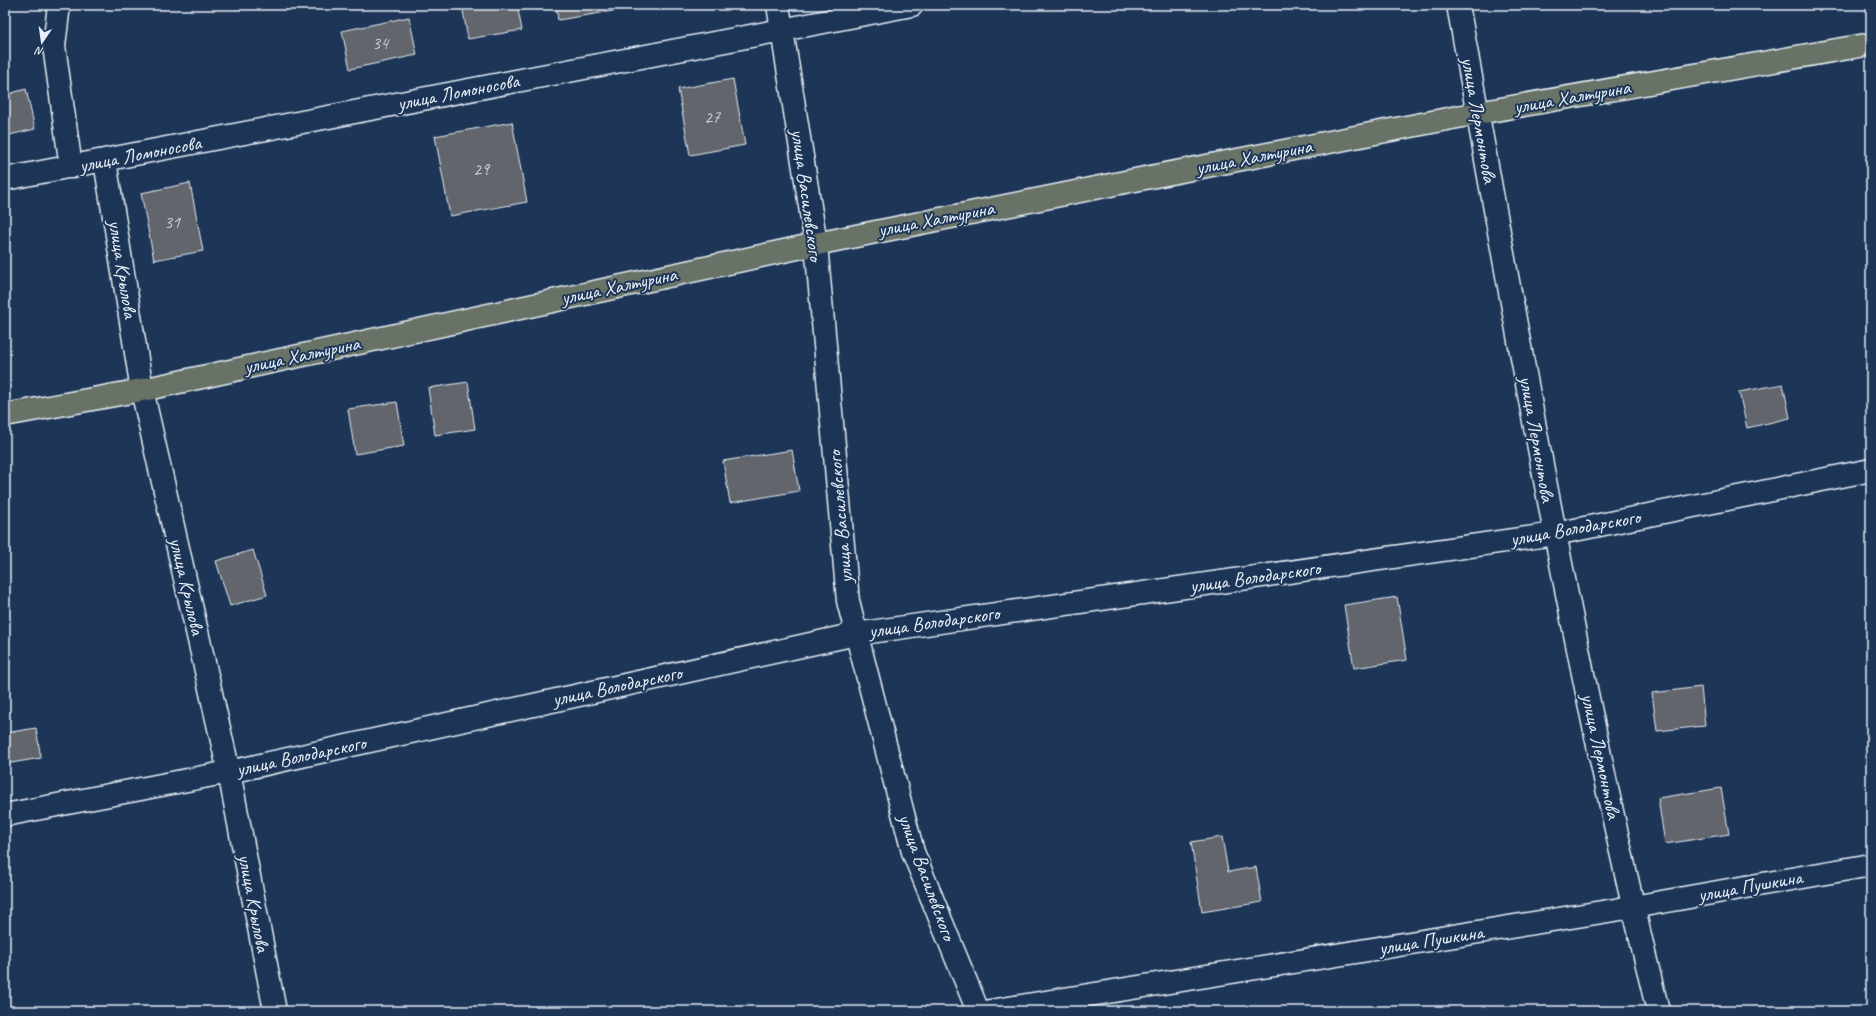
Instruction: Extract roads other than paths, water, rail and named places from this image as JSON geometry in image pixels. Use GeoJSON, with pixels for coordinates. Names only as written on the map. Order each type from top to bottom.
{"type":"FeatureCollection","features":[{"type":"Feature","properties":{"kind":"main road","name":"улица Халтурина"},"geometry":{"type":"LineString","coordinates":[[5,415],[142,390],[816,244],[1478,113],[1871,44]]}},
{"type":"Feature","properties":{"kind":"street"},"geometry":{"type":"LineString","coordinates":[[59,5],[54,46],[71,167]]}},
{"type":"Feature","properties":{"kind":"street","name":"улица Василевского"},"geometry":{"type":"LineString","coordinates":[[778,5],[816,244],[848,601],[913,852],[978,1011]]}},
{"type":"Feature","properties":{"kind":"street","name":"улица Ломоносова"},"geometry":{"type":"LineString","coordinates":[[5,179],[912,5]]}},
{"type":"Feature","properties":{"kind":"street","name":"улица Лермонтова"},"geometry":{"type":"LineString","coordinates":[[1458,5],[1555,534],[1633,907],[1658,1011]]}},
{"type":"Feature","properties":{"kind":"street","name":"улица Крылова"},"geometry":{"type":"LineString","coordinates":[[105,161],[142,390],[229,772],[275,1011]]}},
{"type":"Feature","properties":{"kind":"street","name":"улица Володарского"},"geometry":{"type":"LineString","coordinates":[[5,815],[229,772],[856,634],[1555,534],[1871,470]]}},
{"type":"Feature","properties":{"kind":"street","name":"улица Пушкина"},"geometry":{"type":"LineString","coordinates":[[990,1011],[1633,907],[1871,865]]}}]}
